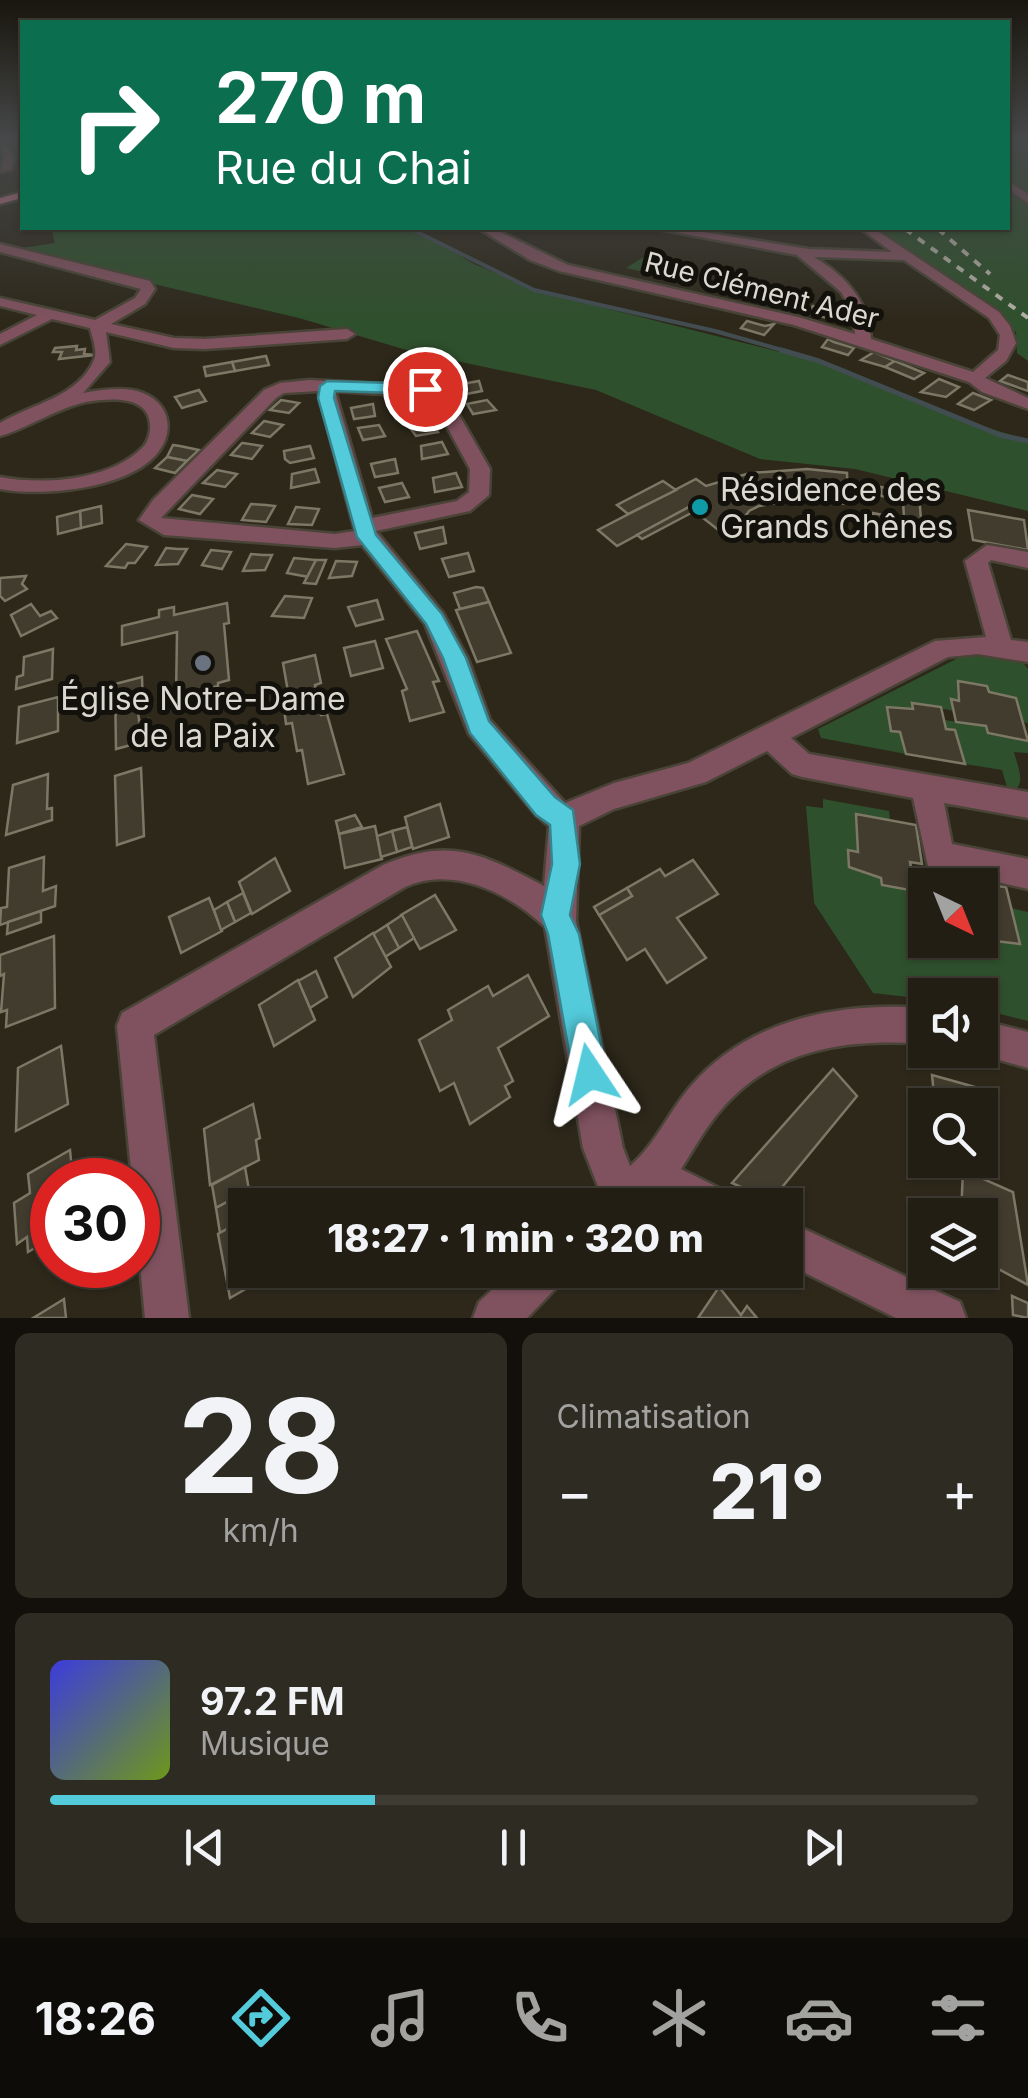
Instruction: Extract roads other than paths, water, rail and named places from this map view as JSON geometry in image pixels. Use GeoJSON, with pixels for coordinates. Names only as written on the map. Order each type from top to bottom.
{"type":"FeatureCollection","features":[{"type":"Feature","properties":{"kind":"street","name":"Rue Clément Ader"},"geometry":{"type":"LineString","coordinates":[[488,230],[535,257],[564,268],[698,296],[863,340],[975,378],[988,388],[1028,404]]}},
{"type":"Feature","properties":{"kind":"street"},"geometry":{"type":"LineString","coordinates":[[671,230],[794,251],[908,256]]}},
{"type":"Feature","properties":{"kind":"street"},"geometry":{"type":"LineString","coordinates":[[869,230],[994,315],[1004,327],[1006,351],[975,378]]}},
{"type":"Feature","properties":{"kind":"street"},"geometry":{"type":"LineString","coordinates":[[0,248],[145,284],[148,290],[140,301],[97,324]]}},
{"type":"Feature","properties":{"kind":"street"},"geometry":{"type":"LineString","coordinates":[[794,251],[827,270],[845,286],[860,312],[863,340]]}},
{"type":"Feature","properties":{"kind":"street"},"geometry":{"type":"LineString","coordinates":[[0,302],[189,344],[347,334]]}},
{"type":"Feature","properties":{"kind":"street"},"geometry":{"type":"LineString","coordinates":[[0,340],[50,314]]}},
{"type":"Feature","properties":{"kind":"street"},"geometry":{"type":"LineString","coordinates":[[66,400],[102,362],[97,324]]}},
{"type":"Feature","properties":{"kind":"street"},"geometry":{"type":"LineString","coordinates":[[435,382],[480,468],[479,495],[463,506],[335,540],[160,527],[149,520],[270,394],[289,386],[327,386],[435,382]]}},
{"type":"Feature","properties":{"kind":"street"},"geometry":{"type":"LineString","coordinates":[[327,386],[326,398],[365,532],[435,619],[455,658],[478,726],[546,806],[564,819]]}},
{"type":"Feature","properties":{"kind":"street"},"geometry":{"type":"LineString","coordinates":[[0,430],[27,414],[66,400],[112,395],[141,401],[158,415],[158,435],[130,463],[91,481],[44,489],[0,483]]}},
{"type":"Feature","properties":{"kind":"street"},"geometry":{"type":"LineString","coordinates":[[564,819],[618,792],[661,785],[696,773],[944,648],[1014,650],[976,561],[987,552],[1028,560]]}},
{"type":"Feature","properties":{"kind":"street"},"geometry":{"type":"LineString","coordinates":[[770,736],[802,765],[1028,805]]}},
{"type":"Feature","properties":{"kind":"street"},"geometry":{"type":"LineString","coordinates":[[926,787],[939,856],[1028,874]]}},
{"type":"Feature","properties":{"kind":"street"},"geometry":{"type":"LineString","coordinates":[[564,819],[566,864],[556,915],[564,934],[603,1148],[626,1188]]}},
{"type":"Feature","properties":{"kind":"street"},"geometry":{"type":"LineString","coordinates":[[167,1318],[135,1026],[394,876],[418,866],[441,863],[486,870],[556,915]]}},
{"type":"Feature","properties":{"kind":"street"},"geometry":{"type":"LineString","coordinates":[[631,1188],[715,1087],[761,1052],[792,1037],[822,1029],[908,1025]]}},
{"type":"Feature","properties":{"kind":"street"},"geometry":{"type":"LineString","coordinates":[[998,1042],[1028,1050]]}},
{"type":"Feature","properties":{"kind":"street"},"geometry":{"type":"LineString","coordinates":[[803,1250],[944,1318]]}},
{"type":"Feature","properties":{"kind":"street"},"geometry":{"type":"LineString","coordinates":[[496,1318],[526,1288]]}},
{"type":"Feature","properties":{"kind":"waterway"},"geometry":{"type":"LineString","coordinates":[[412,230],[416,232]]}},
{"type":"Feature","properties":{"kind":"waterway"},"geometry":{"type":"LineString","coordinates":[[413,230],[534,290],[789,352]]}},
{"type":"Feature","properties":{"kind":"waterway"},"geometry":{"type":"LineString","coordinates":[[781,350],[819,361],[1000,435],[1028,441]]}},
{"type":"Feature","properties":{"kind":"railway"},"geometry":{"type":"LineString","coordinates":[[939,230],[990,274]]}},
{"type":"Feature","properties":{"kind":"railway"},"geometry":{"type":"LineString","coordinates":[[908,231],[1028,318]]}},
{"type":"Feature","properties":{"kind":"place","name":"Résidence des Grands Chênes"},"geometry":{"type":"Point","coordinates":[700,507]}},
{"type":"Feature","properties":{"kind":"place","name":"Église Notre-Dame de la Paix"},"geometry":{"type":"Point","coordinates":[203,663]}}]}
